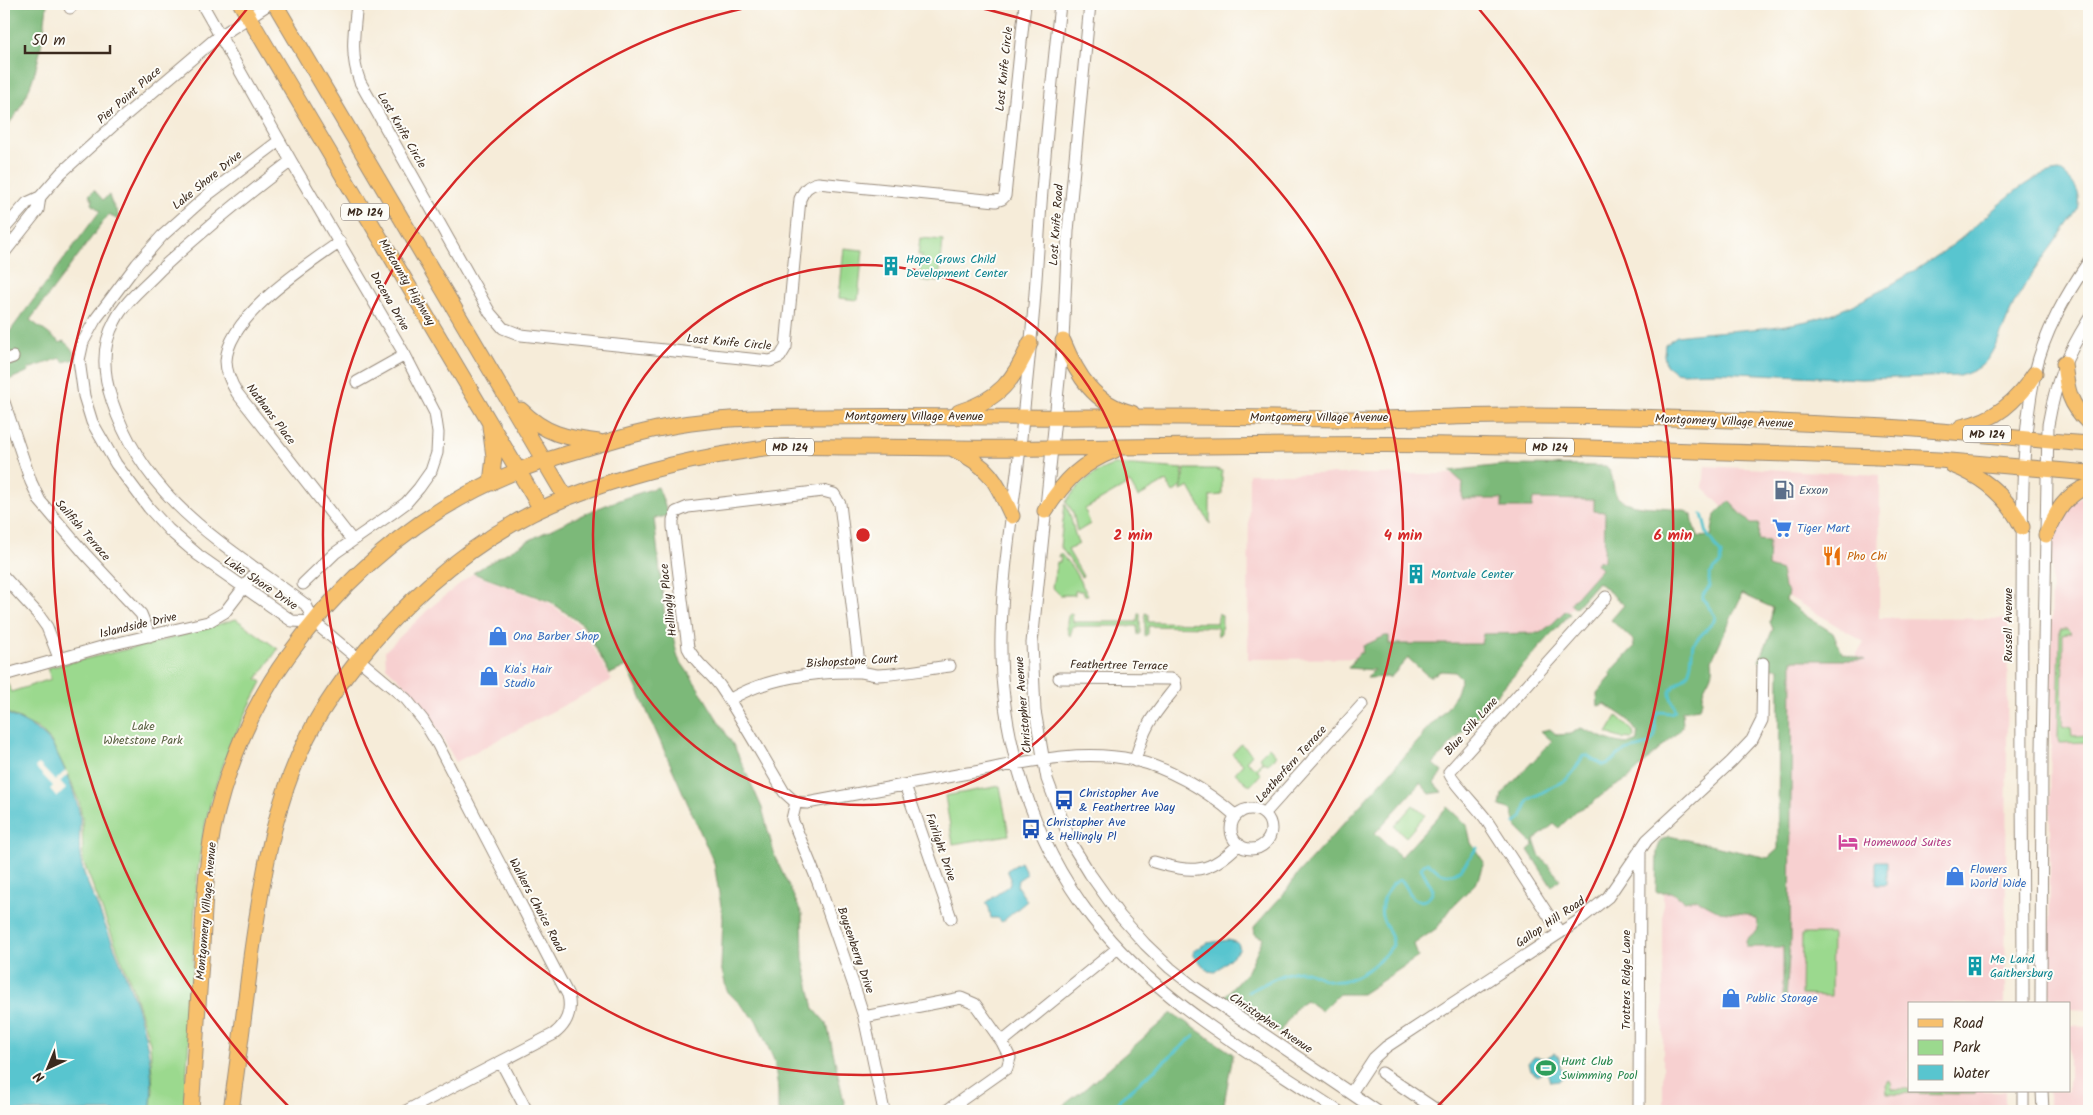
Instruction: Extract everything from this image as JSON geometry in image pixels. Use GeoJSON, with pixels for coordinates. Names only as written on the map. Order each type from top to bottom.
{"type":"FeatureCollection","features":[{"type":"Feature","properties":{"kind":"main road","name":"MD 124"},"geometry":{"type":"LineString","coordinates":[[275,4],[508,397],[531,420],[548,430],[566,438],[605,443]]}},
{"type":"Feature","properties":{"kind":"main road","name":"Midcounty Highway"},"geometry":{"type":"LineString","coordinates":[[245,10],[541,509]]}},
{"type":"Feature","properties":{"kind":"main road"},"geometry":{"type":"LineString","coordinates":[[1063,341],[1073,365],[1086,385],[1097,396],[1121,411],[1146,417]]}},
{"type":"Feature","properties":{"kind":"main road"},"geometry":{"type":"LineString","coordinates":[[948,416],[977,407],[1000,392],[1019,368],[1030,344]]}},
{"type":"Feature","properties":{"kind":"main road"},"geometry":{"type":"LineString","coordinates":[[2064,363],[2068,394],[2073,405],[2089,423]]}},
{"type":"Feature","properties":{"kind":"main road"},"geometry":{"type":"LineString","coordinates":[[1947,430],[1970,426],[2002,411],[2026,388],[2035,373]]}},
{"type":"Feature","properties":{"kind":"main road"},"geometry":{"type":"LineString","coordinates":[[508,397],[566,498]]}},
{"type":"Feature","properties":{"kind":"main road","name":"Montgomery Village Avenue"},"geometry":{"type":"LineString","coordinates":[[191,1111],[204,901],[213,829],[225,785],[266,689],[285,659],[314,622],[349,582],[378,554],[411,528],[438,511],[519,470],[605,443],[673,426],[705,421],[758,418],[948,416],[1360,419],[1575,416],[1860,425],[1947,430],[2089,444]]}},
{"type":"Feature","properties":{"kind":"main road"},"geometry":{"type":"LineString","coordinates":[[489,420],[494,457],[491,483]]}},
{"type":"Feature","properties":{"kind":"main road","name":"MD 124"},"geometry":{"type":"LineString","coordinates":[[541,509],[610,483],[693,459],[775,447],[1051,448],[1457,445],[1693,450],[1939,460],[2089,473]]}},
{"type":"Feature","properties":{"kind":"main road"},"geometry":{"type":"LineString","coordinates":[[1045,511],[1057,492],[1076,471],[1095,458],[1124,446]]}},
{"type":"Feature","properties":{"kind":"main road"},"geometry":{"type":"LineString","coordinates":[[949,447],[971,458],[990,473],[999,487],[1012,516]]}},
{"type":"Feature","properties":{"kind":"main road"},"geometry":{"type":"LineString","coordinates":[[1939,460],[1963,468],[1999,492],[2013,510],[2022,527]]}},
{"type":"Feature","properties":{"kind":"main road"},"geometry":{"type":"LineString","coordinates":[[2046,535],[2062,504],[2068,497],[2089,486]]}},
{"type":"Feature","properties":{"kind":"main road"},"geometry":{"type":"LineString","coordinates":[[230,1111],[259,897],[277,817],[289,779],[308,736],[321,713],[359,659],[405,609],[450,567],[517,522],[541,509]]}},
{"type":"Feature","properties":{"kind":"street","name":"Docena Drive"},"geometry":{"type":"LineString","coordinates":[[202,4],[222,35],[291,162],[340,242],[405,355],[435,413],[438,433],[437,453],[431,471],[419,488],[406,503],[352,540],[322,564],[302,584]]}},
{"type":"Feature","properties":{"kind":"street","name":"Pier Point Place"},"geometry":{"type":"LineString","coordinates":[[4,229],[27,204],[40,197],[61,173],[108,130],[222,35],[245,10],[269,4]]}},
{"type":"Feature","properties":{"kind":"street","name":"Lost Knife Circle"},"geometry":{"type":"LineString","coordinates":[[357,4],[353,50],[356,71],[360,82],[490,313],[503,328],[521,335],[770,361],[780,357],[786,347],[800,199],[806,188],[818,183],[996,201],[1005,196],[1025,4]]}},
{"type":"Feature","properties":{"kind":"street","name":"Lost Knife Road"},"geometry":{"type":"LineString","coordinates":[[1020,448],[1060,4]]}},
{"type":"Feature","properties":{"kind":"street","name":"Lost Knife Road"},"geometry":{"type":"LineString","coordinates":[[1051,448],[1063,341],[1068,231],[1090,4]]}},
{"type":"Feature","properties":{"kind":"street","name":"Lake Shore Drive"},"geometry":{"type":"LineString","coordinates":[[279,141],[210,193],[162,236],[137,264],[103,308],[87,334],[80,350],[82,383],[90,415],[106,448],[125,478],[176,537],[198,555],[292,621],[314,622],[306,605],[190,519],[150,476],[131,446],[115,411],[104,368],[105,353],[113,325],[133,297],[200,233],[291,162]]}},
{"type":"Feature","properties":{"kind":"street","name":"Pier Point Place"},"geometry":{"type":"LineString","coordinates":[[4,254],[38,210],[40,197]]}},
{"type":"Feature","properties":{"kind":"street","name":"Nathans Place"},"geometry":{"type":"LineString","coordinates":[[340,242],[257,305],[231,343],[226,362],[230,380],[237,393],[352,540]]}},
{"type":"Feature","properties":{"kind":"street","name":"Russell Avenue"},"geometry":{"type":"LineString","coordinates":[[2023,1002],[2022,527],[2026,438],[2035,373],[2052,324],[2089,261]]}},
{"type":"Feature","properties":{"kind":"street"},"geometry":{"type":"LineString","coordinates":[[2041,1002],[2042,751],[2048,425],[2054,392],[2064,363],[2089,319]]}},
{"type":"Feature","properties":{"kind":"street"},"geometry":{"type":"LineString","coordinates":[[357,382],[405,355]]}},
{"type":"Feature","properties":{"kind":"street","name":"Sailfish Terrace"},"geometry":{"type":"LineString","coordinates":[[4,402],[31,482],[40,501],[85,554],[141,614],[150,636]]}},
{"type":"Feature","properties":{"kind":"street","name":"Christopher Avenue"},"geometry":{"type":"LineString","coordinates":[[1020,448],[1001,636],[1003,688],[1017,764],[1034,815],[1055,859],[1086,909],[1118,948],[1178,1003],[1338,1111]]}},
{"type":"Feature","properties":{"kind":"street","name":"Christopher Avenue"},"geometry":{"type":"LineString","coordinates":[[1051,448],[1032,643],[1035,711],[1042,759],[1056,807],[1071,843],[1120,916],[1170,968],[1194,987],[1377,1111]]}},
{"type":"Feature","properties":{"kind":"street","name":"Hellingly Place"},"geometry":{"type":"LineString","coordinates":[[796,802],[784,792],[715,679],[695,660],[688,648],[673,520],[676,512],[683,508],[823,491],[834,494],[840,504],[860,672]]}},
{"type":"Feature","properties":{"kind":"street","name":"Islandside Drive"},"geometry":{"type":"LineString","coordinates":[[4,675],[59,658],[208,622],[219,617],[258,569]]}},
{"type":"Feature","properties":{"kind":"street"},"geometry":{"type":"LineString","coordinates":[[4,577],[47,626],[59,658]]}},
{"type":"Feature","properties":{"kind":"street","name":"Blue Silk Lane"},"geometry":{"type":"LineString","coordinates":[[1560,933],[1485,818],[1449,774],[1450,770],[1606,597]]}},
{"type":"Feature","properties":{"kind":"street","name":"Walkers Choice Road"},"geometry":{"type":"LineString","coordinates":[[314,622],[406,699],[428,728],[568,995],[570,1011],[558,1030],[406,1111]]}},
{"type":"Feature","properties":{"kind":"street","name":"Gallop Hill Road"},"geometry":{"type":"LineString","coordinates":[[1350,1093],[1374,1058],[1386,1047],[1589,914],[1608,897],[1640,849],[1654,832],[1731,762],[1752,740],[1762,720],[1763,663]]}},
{"type":"Feature","properties":{"kind":"street","name":"Bishopstone Court"},"geometry":{"type":"LineString","coordinates":[[729,700],[749,688],[767,682],[860,672],[877,675],[950,666]]}},
{"type":"Feature","properties":{"kind":"street","name":"Feathertree Terrace"},"geometry":{"type":"LineString","coordinates":[[1059,678],[1171,678],[1175,681],[1176,688],[1155,712],[1145,728],[1135,761]]}},
{"type":"Feature","properties":{"kind":"street","name":"Leatherfern Terrace"},"geometry":{"type":"LineString","coordinates":[[1239,844],[1252,849],[1259,847],[1267,841],[1271,829],[1264,814],[1362,705]]}},
{"type":"Feature","properties":{"kind":"street"},"geometry":{"type":"LineString","coordinates":[[796,802],[807,803],[1042,759],[1084,756],[1135,761],[1186,782],[1208,794],[1236,816]]}},
{"type":"Feature","properties":{"kind":"street","name":"Fairlight Drive"},"geometry":{"type":"LineString","coordinates":[[905,785],[951,918]]}},
{"type":"Feature","properties":{"kind":"street","name":"Boysenberry Drive"},"geometry":{"type":"LineString","coordinates":[[796,802],[792,815],[793,824],[821,890],[864,1017],[884,1111]]}},
{"type":"Feature","properties":{"kind":"street"},"geometry":{"type":"LineString","coordinates":[[1154,862],[1183,870],[1203,869],[1222,860],[1239,844],[1233,838],[1232,832],[1232,825],[1236,816],[1248,810],[1264,814]]}},
{"type":"Feature","properties":{"kind":"street","name":"Trotters Ridge Lane"},"geometry":{"type":"LineString","coordinates":[[1639,1111],[1640,849]]}},
{"type":"Feature","properties":{"kind":"street"},"geometry":{"type":"LineString","coordinates":[[1002,1042],[1118,948]]}},
{"type":"Feature","properties":{"kind":"street"},"geometry":{"type":"LineString","coordinates":[[864,1017],[962,998],[975,1004],[1002,1042],[1010,1058],[1007,1068],[946,1111]]}},
{"type":"Feature","properties":{"kind":"street"},"geometry":{"type":"LineString","coordinates":[[501,1062],[527,1111]]}},
{"type":"Feature","properties":{"kind":"street"},"geometry":{"type":"LineString","coordinates":[[1382,1073],[1438,1111]]}},
{"type":"Feature","properties":{"kind":"street"},"geometry":{"type":"LineString","coordinates":[[2023,1092],[2023,1111]]}},
{"type":"Feature","properties":{"kind":"street"},"geometry":{"type":"LineString","coordinates":[[2042,1092],[2043,1111]]}},
{"type":"Feature","properties":{"kind":"shaded area"},"geometry":{"type":"Polygon","coordinates":[[[1705,466],[1880,475],[1879,618],[2008,619],[2005,1002],[1908,1002],[1908,1092],[2005,1092],[2005,1111],[1663,1111],[1663,884],[1786,914],[1785,658],[1854,659],[1864,642],[1756,577],[1756,538],[1703,488],[1705,466]]]}},
{"type":"Feature","properties":{"kind":"shaded area"},"geometry":{"type":"Polygon","coordinates":[[[1608,470],[1608,568],[1527,657],[1248,659],[1249,474],[1457,474],[1608,470]]]}},
{"type":"Feature","properties":{"kind":"shaded area"},"geometry":{"type":"Polygon","coordinates":[[[2089,491],[2089,1010],[2070,1009],[2070,1002],[2052,1002],[2049,993],[2052,540],[2054,529],[2063,509],[2089,491]]]}},
{"type":"Feature","properties":{"kind":"shaded area"},"geometry":{"type":"Polygon","coordinates":[[[472,574],[549,603],[581,627],[612,680],[456,762],[435,725],[413,693],[386,667],[385,651],[431,607],[472,574]]]}},
{"type":"Feature","properties":{"kind":"shaded area"},"geometry":{"type":"Polygon","coordinates":[[[2070,1025],[2089,1026],[2089,1111],[2049,1111],[2049,1092],[2070,1092],[2070,1025]]]}},
{"type":"Feature","properties":{"kind":"green space"},"geometry":{"type":"Polygon","coordinates":[[[4,4],[47,4],[40,54],[30,87],[23,103],[4,129],[4,4]]]}},
{"type":"Feature","properties":{"kind":"green space"},"geometry":{"type":"Polygon","coordinates":[[[94,190],[103,200],[109,195],[118,214],[119,221],[109,214],[30,320],[61,343],[63,341],[68,345],[73,351],[75,359],[63,362],[61,358],[28,369],[29,371],[4,382],[5,368],[18,362],[15,354],[4,358],[4,337],[100,211],[92,204],[93,200],[89,195],[94,190]]]}},
{"type":"Feature","properties":{"kind":"green space"},"geometry":{"type":"Polygon","coordinates":[[[920,238],[943,240],[939,282],[919,280],[922,255],[918,255],[920,238]]]}},
{"type":"Feature","properties":{"kind":"green space"},"geometry":{"type":"Polygon","coordinates":[[[844,248],[863,250],[858,300],[839,298],[844,248]]]}},
{"type":"Feature","properties":{"kind":"green space"},"geometry":{"type":"Polygon","coordinates":[[[1113,465],[1183,469],[1181,486],[1173,493],[1166,481],[1138,497],[1130,483],[1085,509],[1090,524],[1077,532],[1073,512],[1066,502],[1086,480],[1099,471],[1113,465]]]}},
{"type":"Feature","properties":{"kind":"green space"},"geometry":{"type":"Polygon","coordinates":[[[1502,465],[1606,466],[1611,474],[1615,493],[1621,500],[1638,506],[1685,511],[1692,515],[1694,527],[1699,537],[1711,536],[1715,515],[1729,501],[1751,524],[1759,524],[1758,540],[1769,541],[1768,567],[1781,571],[1784,587],[1788,592],[1786,600],[1806,616],[1833,633],[1842,653],[1865,660],[1792,660],[1790,943],[1786,998],[1783,997],[1783,947],[1746,947],[1746,940],[1758,929],[1756,919],[1747,914],[1719,911],[1696,899],[1684,901],[1672,892],[1656,892],[1657,851],[1661,840],[1669,836],[1768,858],[1778,849],[1779,668],[1769,668],[1769,661],[1759,661],[1773,629],[1770,622],[1773,608],[1742,594],[1712,660],[1712,671],[1703,691],[1701,705],[1699,708],[1682,711],[1683,727],[1628,779],[1607,791],[1591,804],[1576,811],[1559,828],[1554,824],[1534,840],[1539,855],[1560,879],[1552,887],[1528,850],[1534,845],[1517,828],[1512,810],[1500,806],[1502,794],[1552,741],[1541,731],[1550,729],[1557,735],[1570,734],[1581,728],[1625,744],[1638,741],[1638,733],[1627,719],[1605,704],[1598,706],[1597,693],[1612,676],[1610,673],[1634,647],[1633,640],[1611,620],[1624,605],[1598,582],[1575,608],[1570,604],[1601,569],[1596,564],[1597,562],[1604,561],[1605,512],[1594,511],[1594,500],[1533,499],[1532,508],[1502,508],[1502,499],[1462,499],[1463,483],[1450,471],[1502,465]]]}},
{"type":"Feature","properties":{"kind":"green space"},"geometry":{"type":"Polygon","coordinates":[[[1185,469],[1216,469],[1222,471],[1222,495],[1210,496],[1210,524],[1189,487],[1181,491],[1185,469]]]}},
{"type":"Feature","properties":{"kind":"green space"},"geometry":{"type":"Polygon","coordinates":[[[658,487],[669,516],[654,518],[667,636],[673,636],[678,658],[735,748],[762,808],[775,857],[802,914],[803,958],[814,1009],[827,1024],[846,1111],[778,1111],[778,1089],[774,1060],[756,1020],[727,991],[721,967],[723,918],[714,863],[627,666],[610,674],[583,625],[551,602],[473,573],[540,535],[586,513],[658,487]]]}},
{"type":"Feature","properties":{"kind":"green space"},"geometry":{"type":"Polygon","coordinates":[[[1065,504],[1079,544],[1068,550],[1083,576],[1081,577],[1060,546],[1065,504]]]}},
{"type":"Feature","properties":{"kind":"green space"},"geometry":{"type":"Polygon","coordinates":[[[1059,554],[1073,569],[1088,595],[1084,595],[1083,591],[1075,591],[1075,595],[1060,595],[1052,587],[1057,562],[1060,562],[1061,557],[1058,557],[1059,554]]]}},
{"type":"Feature","properties":{"kind":"green space"},"geometry":{"type":"Polygon","coordinates":[[[1566,610],[1570,614],[1433,764],[1442,772],[1434,783],[1442,792],[1430,794],[1420,783],[1375,833],[1401,857],[1447,807],[1467,825],[1471,843],[1484,862],[1477,882],[1453,906],[1437,928],[1414,944],[1418,957],[1362,994],[1339,994],[1322,1011],[1306,1000],[1297,1006],[1279,1033],[1225,996],[1248,971],[1263,938],[1255,935],[1254,927],[1287,890],[1296,876],[1422,737],[1427,728],[1444,712],[1458,689],[1461,678],[1455,672],[1441,671],[1429,677],[1408,658],[1391,677],[1367,678],[1374,670],[1348,668],[1359,653],[1362,653],[1363,646],[1385,636],[1389,636],[1389,644],[1481,644],[1483,634],[1540,633],[1566,610]]]}},
{"type":"Feature","properties":{"kind":"green space"},"geometry":{"type":"Polygon","coordinates":[[[1070,613],[1072,614],[1073,622],[1137,622],[1138,614],[1140,613],[1140,634],[1138,635],[1137,626],[1073,626],[1070,636],[1067,624],[1070,613]]]}},
{"type":"Feature","properties":{"kind":"green space"},"geometry":{"type":"Polygon","coordinates":[[[1145,613],[1148,614],[1148,622],[1217,623],[1219,613],[1222,616],[1221,633],[1218,636],[1217,627],[1148,626],[1148,634],[1145,636],[1145,613]]]}},
{"type":"Feature","properties":{"kind":"green space","name":"Lake Whetstone Park"},"geometry":{"type":"Polygon","coordinates":[[[236,619],[278,649],[257,679],[262,682],[225,759],[206,821],[196,888],[184,1111],[150,1111],[153,1090],[150,1043],[131,984],[83,861],[82,819],[79,802],[51,741],[39,729],[4,711],[4,682],[7,682],[11,692],[51,679],[47,668],[162,641],[236,619]]]}},
{"type":"Feature","properties":{"kind":"green space"},"geometry":{"type":"Polygon","coordinates":[[[2060,629],[2067,629],[2071,633],[2063,635],[2062,726],[2071,728],[2072,736],[2089,735],[2089,742],[2059,743],[2060,629]]]}},
{"type":"Feature","properties":{"kind":"green space"},"geometry":{"type":"Polygon","coordinates":[[[1617,716],[1633,731],[1634,737],[1632,739],[1619,738],[1607,733],[1617,716]]]}},
{"type":"Feature","properties":{"kind":"green space"},"geometry":{"type":"Polygon","coordinates":[[[1241,744],[1252,754],[1246,761],[1255,768],[1262,761],[1260,756],[1269,747],[1276,755],[1268,764],[1263,762],[1257,770],[1261,774],[1250,786],[1235,773],[1243,764],[1232,754],[1241,744]]]}},
{"type":"Feature","properties":{"kind":"green space"},"geometry":{"type":"Polygon","coordinates":[[[1000,786],[1009,835],[953,844],[945,796],[1000,786]]]}},
{"type":"Feature","properties":{"kind":"green space"},"geometry":{"type":"Polygon","coordinates":[[[1413,805],[1425,815],[1406,837],[1394,826],[1413,805]]]}},
{"type":"Feature","properties":{"kind":"green space"},"geometry":{"type":"Polygon","coordinates":[[[1802,934],[1832,934],[1831,996],[1801,995],[1802,934]]]}},
{"type":"Feature","properties":{"kind":"green space"},"geometry":{"type":"Polygon","coordinates":[[[1172,1013],[1233,1054],[1223,1109],[1220,1111],[1056,1111],[1086,1088],[1172,1013]]]}},
{"type":"Feature","properties":{"kind":"green space"},"geometry":{"type":"Polygon","coordinates":[[[1888,1080],[1891,1082],[1892,1089],[1908,1089],[1908,1092],[1976,1092],[1974,1094],[1887,1093],[1886,1083],[1888,1080]]]}},
{"type":"Feature","properties":{"kind":"water"},"geometry":{"type":"Polygon","coordinates":[[[2059,171],[2072,182],[2078,192],[2078,209],[2040,262],[2014,303],[2000,337],[1984,364],[1974,370],[1959,376],[1861,379],[1719,372],[1682,373],[1675,372],[1666,365],[1664,355],[1665,344],[1677,336],[1784,325],[1826,316],[1846,308],[1902,279],[1941,253],[1965,235],[2004,200],[2031,181],[2045,174],[2059,171]]]}},
{"type":"Feature","properties":{"kind":"water"},"geometry":{"type":"Polygon","coordinates":[[[4,712],[29,725],[51,743],[74,792],[80,820],[80,855],[84,872],[130,986],[145,1036],[152,1087],[150,1111],[4,1111],[4,712]]]}},
{"type":"Feature","properties":{"kind":"water"},"geometry":{"type":"Polygon","coordinates":[[[1876,861],[1887,861],[1887,885],[1876,885],[1876,861]]]}},
{"type":"Feature","properties":{"kind":"water"},"geometry":{"type":"Polygon","coordinates":[[[1021,862],[1027,874],[1018,880],[1017,886],[1027,901],[1002,922],[997,918],[991,918],[986,903],[1009,885],[1011,879],[1007,870],[1021,862]]]}},
{"type":"Feature","properties":{"kind":"water"},"geometry":{"type":"Polygon","coordinates":[[[1228,940],[1238,943],[1240,949],[1215,972],[1208,971],[1194,956],[1194,950],[1207,943],[1228,940]]]}},
{"type":"Feature","properties":{"kind":"water","name":"Hunt Club Swimming Pool"},"geometry":{"type":"Polygon","coordinates":[[[1554,1053],[1560,1058],[1560,1067],[1565,1074],[1559,1081],[1551,1082],[1549,1075],[1544,1071],[1538,1076],[1531,1071],[1529,1063],[1534,1057],[1546,1058],[1554,1053]]]}},
{"type":"Feature","properties":{"kind":"pier"},"geometry":{"type":"Polygon","coordinates":[[[39,764],[55,781],[66,770],[68,774],[60,782],[66,789],[57,797],[50,789],[53,786],[35,767],[39,764]]]}},
{"type":"Feature","properties":{"kind":"waterway"},"geometry":{"type":"LineString","coordinates":[[4,25],[5,4]]}},
{"type":"Feature","properties":{"kind":"waterway"},"geometry":{"type":"LineString","coordinates":[[4,60],[6,87],[4,92]]}},
{"type":"Feature","properties":{"kind":"waterway"},"geometry":{"type":"LineString","coordinates":[[1515,823],[1522,817],[1528,800],[1567,779],[1583,756],[1588,756],[1603,765],[1622,752],[1642,747],[1653,740],[1656,715],[1659,712],[1671,713],[1675,711],[1670,692],[1687,675],[1691,664],[1693,644],[1714,621],[1715,616],[1703,599],[1703,595],[1710,586],[1710,574],[1720,564],[1721,554],[1707,534],[1702,514]]}},
{"type":"Feature","properties":{"kind":"waterway"},"geometry":{"type":"LineString","coordinates":[[1248,992],[1279,977],[1298,971],[1309,972],[1324,979],[1334,981],[1343,981],[1363,973],[1380,960],[1393,945],[1381,911],[1389,889],[1401,880],[1416,900],[1425,900],[1433,890],[1421,868],[1427,862],[1440,872],[1452,874],[1462,868],[1477,848]]}},
{"type":"Feature","properties":{"kind":"waterway"},"geometry":{"type":"LineString","coordinates":[[1114,1111],[1120,1099],[1194,1036]]}},
{"type":"Feature","properties":{"kind":"place","name":"Hope Grows Child Development Center"},"geometry":{"type":"Point","coordinates":[891,266]}},
{"type":"Feature","properties":{"kind":"place","name":"Exxon"},"geometry":{"type":"Point","coordinates":[1784,490]}},
{"type":"Feature","properties":{"kind":"place","name":"Tiger Mart"},"geometry":{"type":"Point","coordinates":[1782,528]}},
{"type":"Feature","properties":{"kind":"place","name":"Pho Chi"},"geometry":{"type":"Point","coordinates":[1832,556]}},
{"type":"Feature","properties":{"kind":"place","name":"Montvale Center"},"geometry":{"type":"Point","coordinates":[1416,574]}},
{"type":"Feature","properties":{"kind":"place","name":"Ona Barber Shop"},"geometry":{"type":"Point","coordinates":[498,636]}},
{"type":"Feature","properties":{"kind":"place","name":"Kia's Hair Studio"},"geometry":{"type":"Point","coordinates":[489,676]}},
{"type":"Feature","properties":{"kind":"place","name":"Christopher Ave & Feathertree Way"},"geometry":{"type":"Point","coordinates":[1064,800]}},
{"type":"Feature","properties":{"kind":"place","name":"Christopher Ave & Hellingly Pl"},"geometry":{"type":"Point","coordinates":[1031,829]}},
{"type":"Feature","properties":{"kind":"place","name":"Homewood Suites"},"geometry":{"type":"Point","coordinates":[1848,842]}},
{"type":"Feature","properties":{"kind":"place","name":"Flowers World Wide"},"geometry":{"type":"Point","coordinates":[1955,876]}},
{"type":"Feature","properties":{"kind":"place","name":"Me Land Gaithersburg"},"geometry":{"type":"Point","coordinates":[1975,966]}},
{"type":"Feature","properties":{"kind":"place","name":"Public Storage"},"geometry":{"type":"Point","coordinates":[1731,998]}},
{"type":"Feature","properties":{"kind":"place","name":"Hunt Club Swimming Pool"},"geometry":{"type":"Point","coordinates":[1546,1068]}}]}
